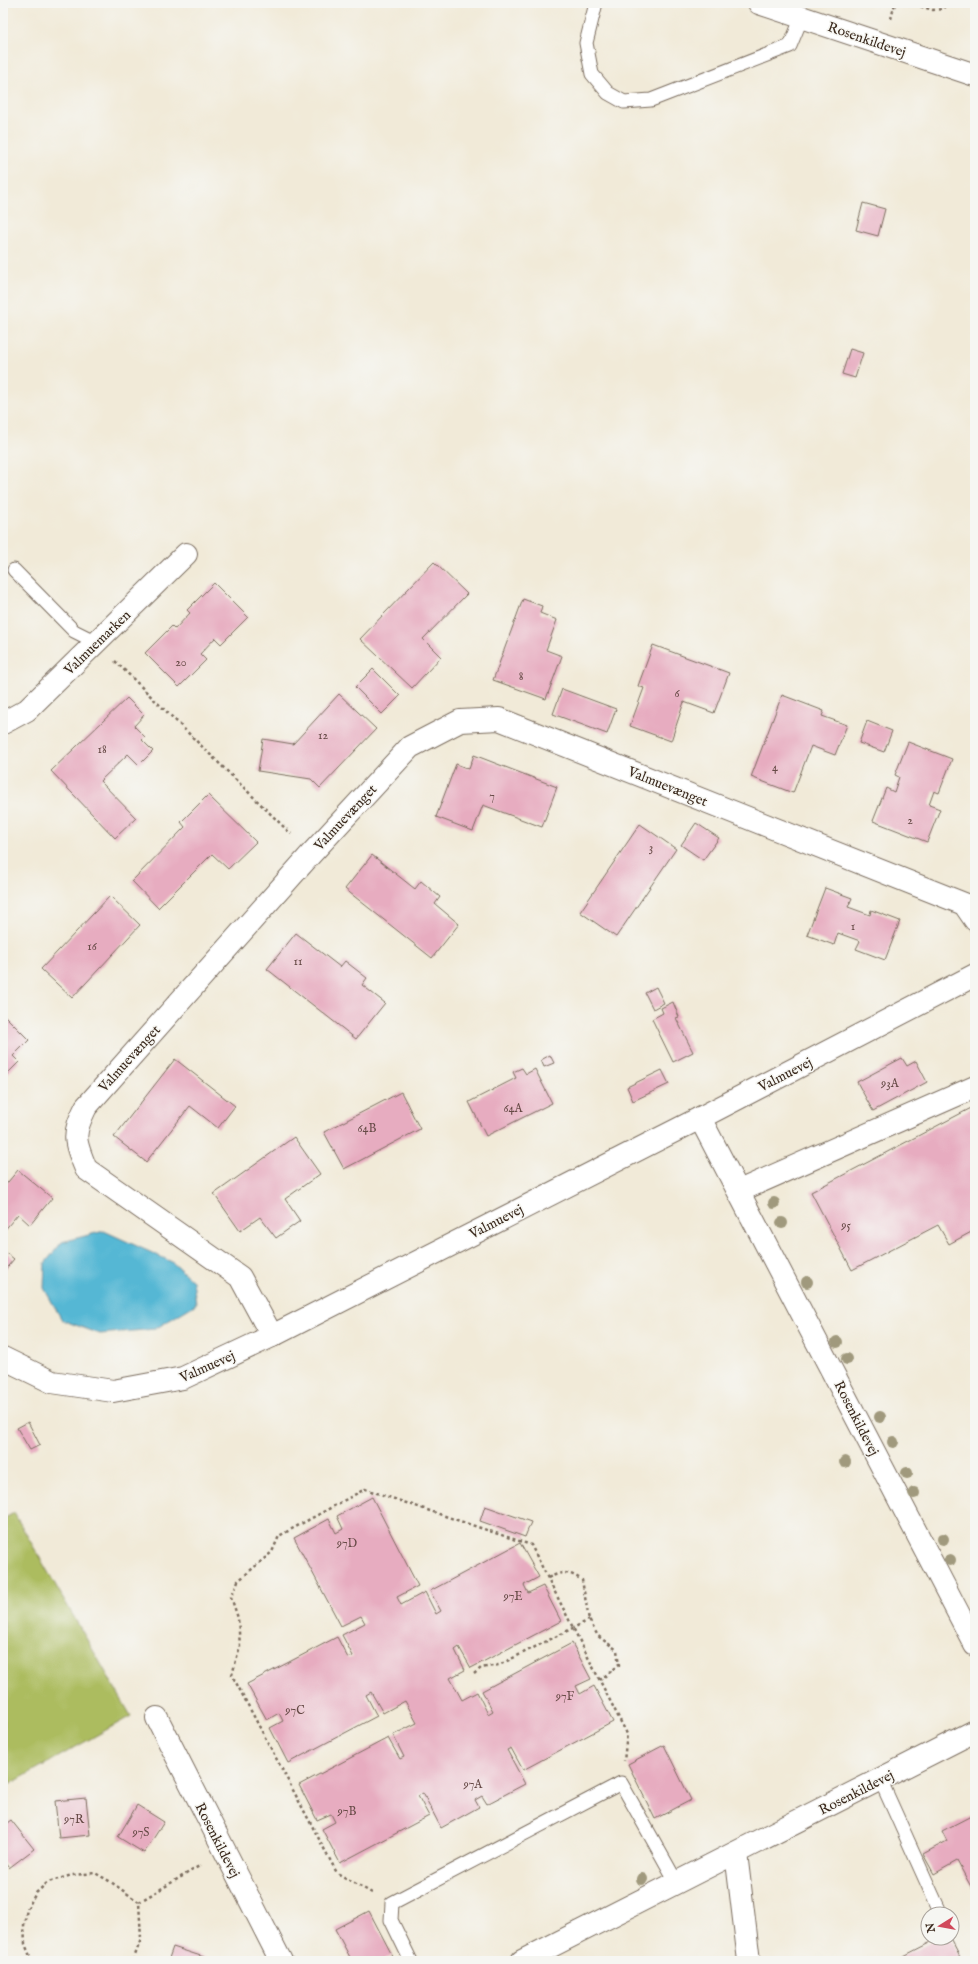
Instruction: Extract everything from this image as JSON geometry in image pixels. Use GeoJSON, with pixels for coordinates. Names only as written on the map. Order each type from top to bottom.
{"type":"FeatureCollection","features":[{"type":"Feature","properties":{"kind":"street","name":"Rosenkildevej"},"geometry":{"type":"LineString","coordinates":[[759,3],[975,75]]}},
{"type":"Feature","properties":{"kind":"street","name":"Valmuemarken"},"geometry":{"type":"LineString","coordinates":[[3,723],[27,710],[186,554]]}},
{"type":"Feature","properties":{"kind":"street","name":"Valmuevænget"},"geometry":{"type":"LineString","coordinates":[[272,1336],[240,1277],[86,1168],[77,1146],[76,1126],[86,1107],[311,854],[410,747],[460,721],[498,719],[964,904],[975,920]]}},
{"type":"Feature","properties":{"kind":"street","name":"Valmuevej"},"geometry":{"type":"LineString","coordinates":[[3,1358],[52,1382],[113,1391],[183,1378],[272,1336],[975,976]]}},
{"type":"Feature","properties":{"kind":"street"},"geometry":{"type":"LineString","coordinates":[[739,1192],[975,1087]]}},
{"type":"Feature","properties":{"kind":"street","name":"Rosenkildevej"},"geometry":{"type":"LineString","coordinates":[[700,1118],[975,1645]]}},
{"type":"Feature","properties":{"kind":"street","name":"Rosenkildevej"},"geometry":{"type":"LineString","coordinates":[[158,1718],[280,1961]]}},
{"type":"Feature","properties":{"kind":"street","name":"Rosenkildevej"},"geometry":{"type":"LineString","coordinates":[[522,1961],[975,1731]]}},
{"type":"Feature","properties":{"kind":"street"},"geometry":{"type":"LineString","coordinates":[[736,1853],[749,1961]]}},
{"type":"Feature","properties":{"kind":"lane"},"geometry":{"type":"LineString","coordinates":[[596,3],[586,43],[592,74],[608,93],[624,102],[651,100],[790,46],[802,17]]}},
{"type":"Feature","properties":{"kind":"lane"},"geometry":{"type":"LineString","coordinates":[[14,570],[74,631],[96,642]]}},
{"type":"Feature","properties":{"kind":"lane"},"geometry":{"type":"LineString","coordinates":[[880,1780],[937,1906]]}},
{"type":"Feature","properties":{"kind":"lane"},"geometry":{"type":"LineString","coordinates":[[411,1961],[390,1920],[392,1903],[621,1783],[677,1883]]}},
{"type":"Feature","properties":{"kind":"path"},"geometry":{"type":"LineString","coordinates":[[909,3],[933,10],[943,9],[946,3]]}},
{"type":"Feature","properties":{"kind":"path"},"geometry":{"type":"LineString","coordinates":[[96,642],[311,854]]}},
{"type":"Feature","properties":{"kind":"path"},"geometry":{"type":"LineString","coordinates":[[392,1903],[337,1873],[232,1675],[240,1646],[238,1618],[231,1597],[238,1581],[272,1552],[279,1536],[365,1489],[531,1545],[626,1734],[621,1783]]}},
{"type":"Feature","properties":{"kind":"path"},"geometry":{"type":"LineString","coordinates":[[548,1578],[561,1572],[572,1574],[582,1580],[589,1620],[598,1636],[617,1650],[619,1665],[600,1680]]}},
{"type":"Feature","properties":{"kind":"path"},"geometry":{"type":"LineString","coordinates":[[474,1674],[481,1668],[499,1665],[589,1620]]}},
{"type":"Feature","properties":{"kind":"path"},"geometry":{"type":"LineString","coordinates":[[139,1902],[224,1852]]}},
{"type":"Feature","properties":{"kind":"path"},"geometry":{"type":"LineString","coordinates":[[32,1961],[25,1944],[24,1925],[27,1909],[36,1893],[48,1882],[72,1875],[95,1873],[111,1882],[139,1902]]}},
{"type":"Feature","properties":{"kind":"path"},"geometry":{"type":"LineString","coordinates":[[133,1961],[141,1939],[139,1902]]}},
{"type":"Feature","properties":{"kind":"green space"},"geometry":{"type":"Polygon","coordinates":[[[14,1513],[131,1716],[3,1788],[3,1519],[14,1513]]]}},
{"type":"Feature","properties":{"kind":"water"},"geometry":{"type":"Polygon","coordinates":[[[104,1231],[172,1262],[193,1281],[196,1304],[155,1329],[100,1334],[62,1320],[44,1288],[45,1263],[62,1242],[104,1231]]]}},
{"type":"Feature","properties":{"kind":"building"},"geometry":{"type":"Polygon","coordinates":[[[863,203],[885,209],[878,236],[856,230],[863,203]]]}},
{"type":"Feature","properties":{"kind":"building"},"geometry":{"type":"Polygon","coordinates":[[[850,349],[863,353],[855,378],[842,374],[850,349]]]}},
{"type":"Feature","properties":{"kind":"building"},"geometry":{"type":"Polygon","coordinates":[[[434,562],[467,594],[423,639],[441,657],[412,688],[360,639],[434,562]]]}},
{"type":"Feature","properties":{"kind":"building"},"geometry":{"type":"Polygon","coordinates":[[[214,583],[248,617],[221,644],[215,638],[200,654],[206,660],[179,687],[145,653],[172,626],[175,629],[190,613],[187,610],[214,583]]]}},
{"type":"Feature","properties":{"kind":"building"},"geometry":{"type":"Polygon","coordinates":[[[523,599],[542,606],[540,613],[557,620],[546,650],[562,656],[546,699],[493,680],[523,599]]]}},
{"type":"Feature","properties":{"kind":"building"},"geometry":{"type":"Polygon","coordinates":[[[653,645],[729,673],[714,713],[684,702],[671,741],[630,726],[644,688],[638,686],[653,645]]]}},
{"type":"Feature","properties":{"kind":"building"},"geometry":{"type":"Polygon","coordinates":[[[373,669],[400,696],[382,714],[355,687],[373,669]]]}},
{"type":"Feature","properties":{"kind":"building"},"geometry":{"type":"Polygon","coordinates":[[[562,689],[616,709],[607,734],[553,714],[562,689]]]}},
{"type":"Feature","properties":{"kind":"building"},"geometry":{"type":"Polygon","coordinates":[[[339,694],[376,729],[320,788],[311,779],[258,771],[263,739],[293,744],[339,694]]]}},
{"type":"Feature","properties":{"kind":"building"},"geometry":{"type":"Polygon","coordinates":[[[782,695],[824,711],[822,716],[847,725],[835,755],[811,746],[793,793],[751,777],[782,695]]]}},
{"type":"Feature","properties":{"kind":"building"},"geometry":{"type":"Polygon","coordinates":[[[127,698],[144,715],[134,726],[145,737],[142,740],[153,751],[139,765],[128,754],[100,781],[136,818],[115,838],[51,771],[127,698]]]}},
{"type":"Feature","properties":{"kind":"building"},"geometry":{"type":"Polygon","coordinates":[[[867,721],[892,731],[884,752],[859,743],[867,721]]]}},
{"type":"Feature","properties":{"kind":"building"},"geometry":{"type":"Polygon","coordinates":[[[908,742],[952,759],[939,793],[934,791],[929,805],[940,809],[927,842],[873,821],[886,788],[894,792],[899,777],[895,775],[908,742]]]}},
{"type":"Feature","properties":{"kind":"building"},"geometry":{"type":"Polygon","coordinates":[[[474,755],[557,787],[542,827],[483,805],[473,831],[436,817],[456,764],[469,769],[474,755]]]}},
{"type":"Feature","properties":{"kind":"building"},"geometry":{"type":"Polygon","coordinates":[[[208,795],[256,842],[228,869],[212,854],[158,908],[132,881],[185,827],[181,822],[208,795]]]}},
{"type":"Feature","properties":{"kind":"building"},"geometry":{"type":"Polygon","coordinates":[[[696,823],[719,838],[703,860],[681,845],[696,823]]]}},
{"type":"Feature","properties":{"kind":"building"},"geometry":{"type":"Polygon","coordinates":[[[640,824],[676,849],[616,937],[580,912],[640,824]]]}},
{"type":"Feature","properties":{"kind":"building"},"geometry":{"type":"Polygon","coordinates":[[[372,855],[415,889],[421,881],[440,897],[435,904],[459,924],[432,958],[345,889],[372,855]]]}},
{"type":"Feature","properties":{"kind":"building"},"geometry":{"type":"Polygon","coordinates":[[[825,888],[852,898],[848,907],[870,915],[871,910],[900,921],[885,960],[856,949],[860,941],[838,933],[834,945],[807,935],[825,888]]]}},
{"type":"Feature","properties":{"kind":"building"},"geometry":{"type":"Polygon","coordinates":[[[110,896],[140,925],[72,998],[41,969],[110,896]]]}},
{"type":"Feature","properties":{"kind":"building"},"geometry":{"type":"Polygon","coordinates":[[[296,933],[340,967],[345,961],[367,978],[362,985],[385,1003],[356,1039],[267,969],[296,933]]]}},
{"type":"Feature","properties":{"kind":"building"},"geometry":{"type":"Polygon","coordinates":[[[656,987],[664,1003],[653,1009],[645,993],[656,987]]]}},
{"type":"Feature","properties":{"kind":"building"},"geometry":{"type":"Polygon","coordinates":[[[673,1002],[679,1017],[676,1018],[693,1052],[673,1062],[652,1019],[663,1013],[661,1008],[673,1002]]]}},
{"type":"Feature","properties":{"kind":"building"},"geometry":{"type":"Polygon","coordinates":[[[3,1014],[29,1040],[13,1056],[19,1062],[3,1078],[3,1014]]]}},
{"type":"Feature","properties":{"kind":"building"},"geometry":{"type":"Polygon","coordinates":[[[550,1055],[554,1063],[544,1067],[541,1060],[550,1055]]]}},
{"type":"Feature","properties":{"kind":"building"},"geometry":{"type":"Polygon","coordinates":[[[902,1058],[907,1066],[916,1061],[927,1082],[873,1111],[857,1082],[902,1058]]]}},
{"type":"Feature","properties":{"kind":"building"},"geometry":{"type":"Polygon","coordinates":[[[175,1059],[235,1106],[218,1128],[190,1106],[146,1162],[114,1137],[175,1059]]]}},
{"type":"Feature","properties":{"kind":"building"},"geometry":{"type":"Polygon","coordinates":[[[522,1068],[526,1074],[535,1069],[552,1103],[486,1136],[469,1102],[516,1078],[513,1072],[522,1068]]]}},
{"type":"Feature","properties":{"kind":"building"},"geometry":{"type":"Polygon","coordinates":[[[662,1070],[669,1084],[633,1101],[627,1087],[662,1070]]]}},
{"type":"Feature","properties":{"kind":"building"},"geometry":{"type":"Polygon","coordinates":[[[401,1092],[420,1129],[344,1169],[324,1132],[401,1092]]]}},
{"type":"Feature","properties":{"kind":"building"},"geometry":{"type":"Polygon","coordinates":[[[975,1106],[975,1230],[949,1244],[938,1225],[852,1270],[811,1192],[975,1106]]]}},
{"type":"Feature","properties":{"kind":"building"},"geometry":{"type":"Polygon","coordinates":[[[294,1137],[320,1174],[285,1199],[300,1221],[276,1238],[260,1217],[240,1231],[214,1194],[294,1137]]]}},
{"type":"Feature","properties":{"kind":"building"},"geometry":{"type":"Polygon","coordinates":[[[18,1170],[52,1198],[30,1225],[18,1214],[3,1232],[3,1188],[18,1170]]]}},
{"type":"Feature","properties":{"kind":"building"},"geometry":{"type":"Polygon","coordinates":[[[3,1250],[14,1259],[3,1272],[3,1250]]]}},
{"type":"Feature","properties":{"kind":"building"},"geometry":{"type":"Polygon","coordinates":[[[28,1422],[40,1445],[30,1450],[17,1428],[28,1422]]]}},
{"type":"Feature","properties":{"kind":"building"},"geometry":{"type":"Polygon","coordinates":[[[372,1497],[418,1586],[397,1597],[401,1605],[425,1592],[436,1614],[441,1611],[430,1591],[520,1543],[539,1577],[524,1585],[528,1593],[543,1586],[561,1621],[471,1668],[459,1647],[455,1650],[465,1670],[450,1678],[462,1700],[477,1692],[488,1714],[493,1711],[482,1691],[572,1643],[591,1679],[576,1686],[580,1694],[594,1686],[613,1722],[523,1770],[511,1748],[507,1750],[525,1784],[487,1804],[482,1796],[475,1800],[479,1807],[441,1828],[423,1793],[418,1796],[429,1816],[340,1863],[322,1829],[335,1822],[331,1814],[317,1820],[299,1785],[388,1738],[400,1759],[404,1757],[393,1735],[417,1723],[405,1701],[383,1713],[371,1692],[366,1695],[377,1716],[288,1763],[270,1728],[283,1721],[279,1713],[267,1720],[247,1684],[337,1637],[348,1658],[353,1656],[342,1635],[365,1623],[361,1616],[341,1626],[294,1538],[329,1519],[336,1533],[343,1529],[337,1516],[372,1497]]]}},
{"type":"Feature","properties":{"kind":"building"},"geometry":{"type":"Polygon","coordinates":[[[485,1506],[531,1522],[525,1537],[480,1521],[485,1506]]]}},
{"type":"Feature","properties":{"kind":"building"},"geometry":{"type":"Polygon","coordinates":[[[664,1745],[691,1800],[655,1819],[628,1764],[664,1745]]]}},
{"type":"Feature","properties":{"kind":"building"},"geometry":{"type":"Polygon","coordinates":[[[86,1798],[90,1835],[59,1838],[55,1801],[86,1798]]]}},
{"type":"Feature","properties":{"kind":"building"},"geometry":{"type":"Polygon","coordinates":[[[137,1805],[164,1822],[144,1853],[118,1837],[137,1805]]]}},
{"type":"Feature","properties":{"kind":"building"},"geometry":{"type":"Polygon","coordinates":[[[975,1814],[975,1894],[957,1861],[934,1874],[923,1854],[947,1841],[942,1831],[975,1814]]]}},
{"type":"Feature","properties":{"kind":"building"},"geometry":{"type":"Polygon","coordinates":[[[11,1820],[34,1849],[9,1868],[3,1861],[3,1826],[11,1820]]]}},
{"type":"Feature","properties":{"kind":"building"},"geometry":{"type":"Polygon","coordinates":[[[369,1911],[392,1955],[381,1961],[352,1961],[335,1929],[369,1911]]]}},
{"type":"Feature","properties":{"kind":"building"},"geometry":{"type":"Polygon","coordinates":[[[923,1946],[954,1946],[962,1961],[894,1961],[923,1946]]]}},
{"type":"Feature","properties":{"kind":"building"},"geometry":{"type":"Polygon","coordinates":[[[173,1947],[210,1959],[209,1961],[168,1961],[173,1947]]]}}]}
